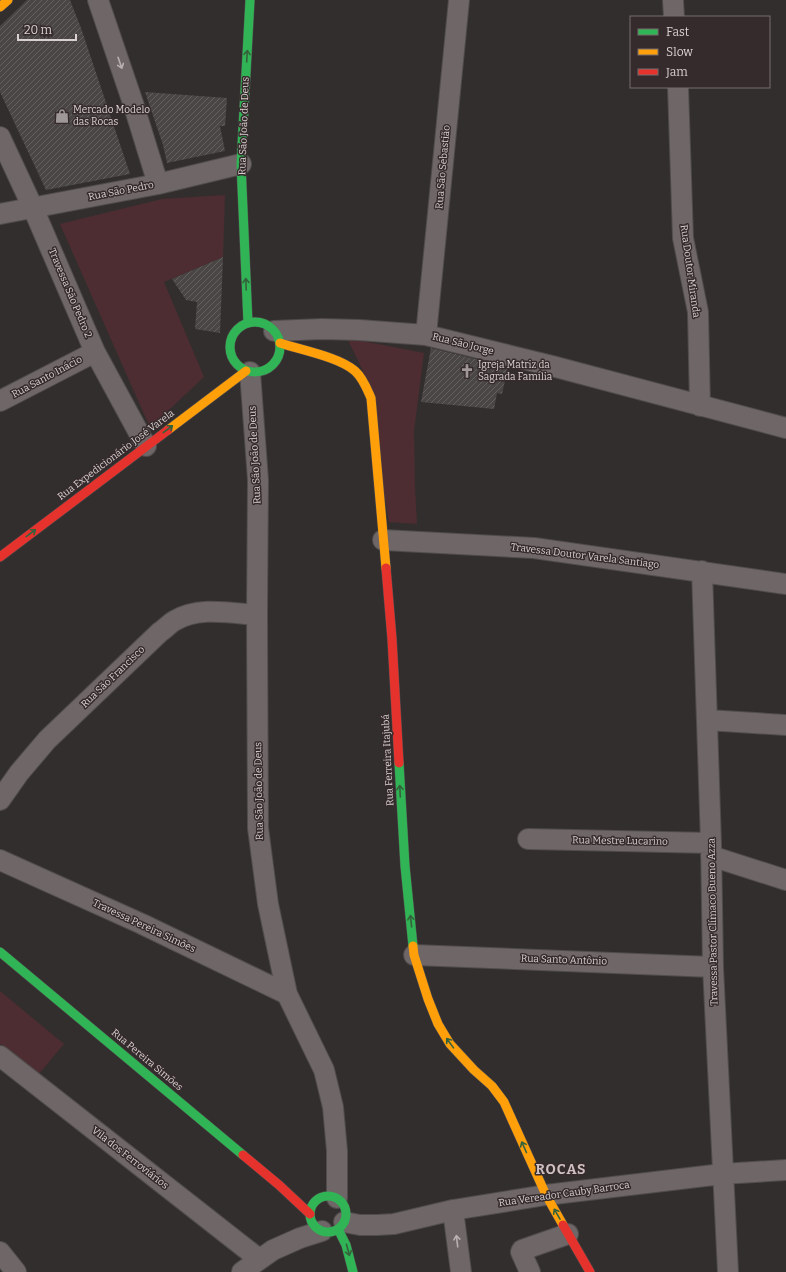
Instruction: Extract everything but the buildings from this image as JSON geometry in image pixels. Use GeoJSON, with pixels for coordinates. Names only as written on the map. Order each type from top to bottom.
{"type":"FeatureCollection","features":[{"type":"Feature","properties":{"kind":"street"},"geometry":{"type":"LineString","coordinates":[[0,8],[8,0]]}},
{"type":"Feature","properties":{"kind":"street"},"geometry":{"type":"LineString","coordinates":[[98,0],[134,103],[158,184]]}},
{"type":"Feature","properties":{"kind":"street","name":"Rua São João de Deus"},"geometry":{"type":"LineString","coordinates":[[248,323],[241,164],[250,0]]}},
{"type":"Feature","properties":{"kind":"street","name":"Rua São Sebastião"},"geometry":{"type":"LineString","coordinates":[[426,335],[459,0]]}},
{"type":"Feature","properties":{"kind":"street"},"geometry":{"type":"LineString","coordinates":[[673,0],[674,16]]}},
{"type":"Feature","properties":{"kind":"street","name":"Rua Doutor Miranda"},"geometry":{"type":"LineString","coordinates":[[678,88],[683,238],[698,312],[700,406]]}},
{"type":"Feature","properties":{"kind":"street","name":"Travessa São Pedro 2"},"geometry":{"type":"LineString","coordinates":[[0,137],[33,208],[95,352],[146,446]]}},
{"type":"Feature","properties":{"kind":"street","name":"Rua São Pedro"},"geometry":{"type":"LineString","coordinates":[[0,214],[158,184],[241,164]]}},
{"type":"Feature","properties":{"kind":"street"},"geometry":{"type":"LineString","coordinates":[[248,323],[262,323],[277,337],[278,356],[271,367],[259,372],[248,372],[236,364],[230,353],[230,340],[237,329],[248,323]]}},
{"type":"Feature","properties":{"kind":"street","name":"Rua São Jorge"},"geometry":{"type":"LineString","coordinates":[[277,337],[322,329],[426,335],[552,366],[786,428]]}},
{"type":"Feature","properties":{"kind":"street","name":"Rua Ferreira Itajubá"},"geometry":{"type":"LineString","coordinates":[[277,337],[347,366],[354,371],[366,385],[371,398],[392,639],[405,866],[414,955],[428,999],[438,1024],[450,1044],[474,1070],[492,1086],[504,1102],[546,1195],[590,1272]]}},
{"type":"Feature","properties":{"kind":"street","name":"Rua Santo Inácio"},"geometry":{"type":"LineString","coordinates":[[0,402],[95,352]]}},
{"type":"Feature","properties":{"kind":"street","name":"Rua São João de Deus"},"geometry":{"type":"LineString","coordinates":[[248,372],[258,480],[258,828],[268,904],[287,994],[324,1070],[333,1107],[337,1151],[328,1198]]}},
{"type":"Feature","properties":{"kind":"street","name":"Rua Expedicionário José Varela"},"geometry":{"type":"LineString","coordinates":[[0,557],[146,446],[248,372]]}},
{"type":"Feature","properties":{"kind":"street","name":"Travessa Doutor Varela Santiago"},"geometry":{"type":"LineString","coordinates":[[383,540],[534,548],[786,584]]}},
{"type":"Feature","properties":{"kind":"street","name":"Travessa Pastor Clímaco Bueno Azza"},"geometry":{"type":"LineString","coordinates":[[702,571],[711,849],[713,967],[728,1272]]}},
{"type":"Feature","properties":{"kind":"street","name":"Rua São Francisco"},"geometry":{"type":"LineString","coordinates":[[0,800],[19,772],[48,740],[160,632],[175,620],[189,614],[206,612],[257,614]]}},
{"type":"Feature","properties":{"kind":"street"},"geometry":{"type":"LineString","coordinates":[[707,720],[786,725]]}},
{"type":"Feature","properties":{"kind":"street","name":"Rua Mestre Lucarino"},"geometry":{"type":"LineString","coordinates":[[528,839],[711,849],[786,880]]}},
{"type":"Feature","properties":{"kind":"street","name":"Travessa Pereira Simões"},"geometry":{"type":"LineString","coordinates":[[0,860],[142,924],[287,994]]}},
{"type":"Feature","properties":{"kind":"street","name":"Rua Pereira Simões"},"geometry":{"type":"LineString","coordinates":[[0,952],[325,1223]]}},
{"type":"Feature","properties":{"kind":"street","name":"Rua Santo Antônio"},"geometry":{"type":"LineString","coordinates":[[414,955],[713,967]]}},
{"type":"Feature","properties":{"kind":"street","name":"Vila dos Ferroviários"},"geometry":{"type":"LineString","coordinates":[[0,1056],[266,1254]]}},
{"type":"Feature","properties":{"kind":"street","name":"Rua Vereador Cauby Barroca"},"geometry":{"type":"LineString","coordinates":[[325,1223],[360,1225],[394,1224],[453,1210],[546,1195],[722,1174],[786,1170]]}},
{"type":"Feature","properties":{"kind":"street","name":"Rua Pereira Simões"},"geometry":{"type":"LineString","coordinates":[[279,1185],[303,1194],[328,1198]]}},
{"type":"Feature","properties":{"kind":"street"},"geometry":{"type":"LineString","coordinates":[[242,1272],[296,1230],[325,1223],[346,1217],[345,1206],[341,1201],[328,1198],[314,1202],[311,1208],[325,1223],[346,1242],[353,1272]]}},
{"type":"Feature","properties":{"kind":"street"},"geometry":{"type":"LineString","coordinates":[[453,1210],[461,1272]]}},
{"type":"Feature","properties":{"kind":"street"},"geometry":{"type":"LineString","coordinates":[[530,1272],[521,1252],[522,1250],[568,1234]]}},
{"type":"Feature","properties":{"kind":"street"},"geometry":{"type":"LineString","coordinates":[[0,1252],[16,1272]]}},
{"type":"Feature","properties":{"kind":"shaded area"},"geometry":{"type":"Polygon","coordinates":[[[225,195],[223,257],[164,282],[204,377],[156,422],[148,423],[60,224],[162,199],[225,195]]]}},
{"type":"Feature","properties":{"kind":"shaded area"},"geometry":{"type":"Polygon","coordinates":[[[347,338],[424,353],[414,431],[417,524],[389,522],[363,371],[347,338]]]}},
{"type":"Feature","properties":{"kind":"shaded area"},"geometry":{"type":"Polygon","coordinates":[[[0,991],[64,1044],[38,1075],[0,1044],[0,991]]]}},
{"type":"Feature","properties":{"kind":"traffic: fast"},"geometry":{"type":"LineString","coordinates":[[248,323],[241,164],[250,0]]}},
{"type":"Feature","properties":{"kind":"traffic: fast"},"geometry":{"type":"LineString","coordinates":[[255,322],[265,324],[273,329],[278,337],[280,347],[278,357],[273,365],[265,370],[255,372],[245,370],[237,365],[232,357],[230,347],[232,337],[237,329],[245,324],[255,322]]}},
{"type":"Feature","properties":{"kind":"traffic: fast"},"geometry":{"type":"LineString","coordinates":[[399,763],[405,866],[413,946]]}},
{"type":"Feature","properties":{"kind":"traffic: fast"},"geometry":{"type":"LineString","coordinates":[[0,952],[243,1155]]}},
{"type":"Feature","properties":{"kind":"traffic: fast"},"geometry":{"type":"LineString","coordinates":[[332,1196],[341,1201],[345,1207],[346,1214],[345,1221],[341,1227],[332,1232],[324,1232],[315,1227],[311,1221],[310,1210],[315,1201],[321,1197],[332,1196]]}},
{"type":"Feature","properties":{"kind":"traffic: fast"},"geometry":{"type":"LineString","coordinates":[[338,1229],[346,1245],[353,1272]]}},
{"type":"Feature","properties":{"kind":"traffic: slow"},"geometry":{"type":"LineString","coordinates":[[0,7],[8,0]]}},
{"type":"Feature","properties":{"kind":"traffic: slow"},"geometry":{"type":"LineString","coordinates":[[280,343],[319,354],[348,366],[363,380],[371,398],[386,568]]}},
{"type":"Feature","properties":{"kind":"traffic: slow"},"geometry":{"type":"LineString","coordinates":[[168,430],[246,371]]}},
{"type":"Feature","properties":{"kind":"traffic: slow"},"geometry":{"type":"LineString","coordinates":[[413,946],[414,955],[428,999],[438,1024],[450,1044],[474,1070],[492,1086],[504,1102],[546,1195],[563,1225]]}},
{"type":"Feature","properties":{"kind":"traffic: jam"},"geometry":{"type":"LineString","coordinates":[[0,557],[168,430]]}},
{"type":"Feature","properties":{"kind":"traffic: jam"},"geometry":{"type":"LineString","coordinates":[[386,568],[392,639],[399,763]]}},
{"type":"Feature","properties":{"kind":"traffic: jam"},"geometry":{"type":"LineString","coordinates":[[243,1155],[279,1185],[310,1214]]}},
{"type":"Feature","properties":{"kind":"traffic: jam"},"geometry":{"type":"LineString","coordinates":[[563,1225],[590,1272]]}},
{"type":"Feature","properties":{"kind":"place","name":"Mercado Modelo das Rocas"},"geometry":{"type":"Point","coordinates":[62,116]}},
{"type":"Feature","properties":{"kind":"place","name":"Igreja Matriz da Sagrada Família"},"geometry":{"type":"Point","coordinates":[467,371]}},
{"type":"Feature","properties":{"kind":"district","name":"ROCAS"},"geometry":{"type":"Point","coordinates":[561,1169]}}]}
